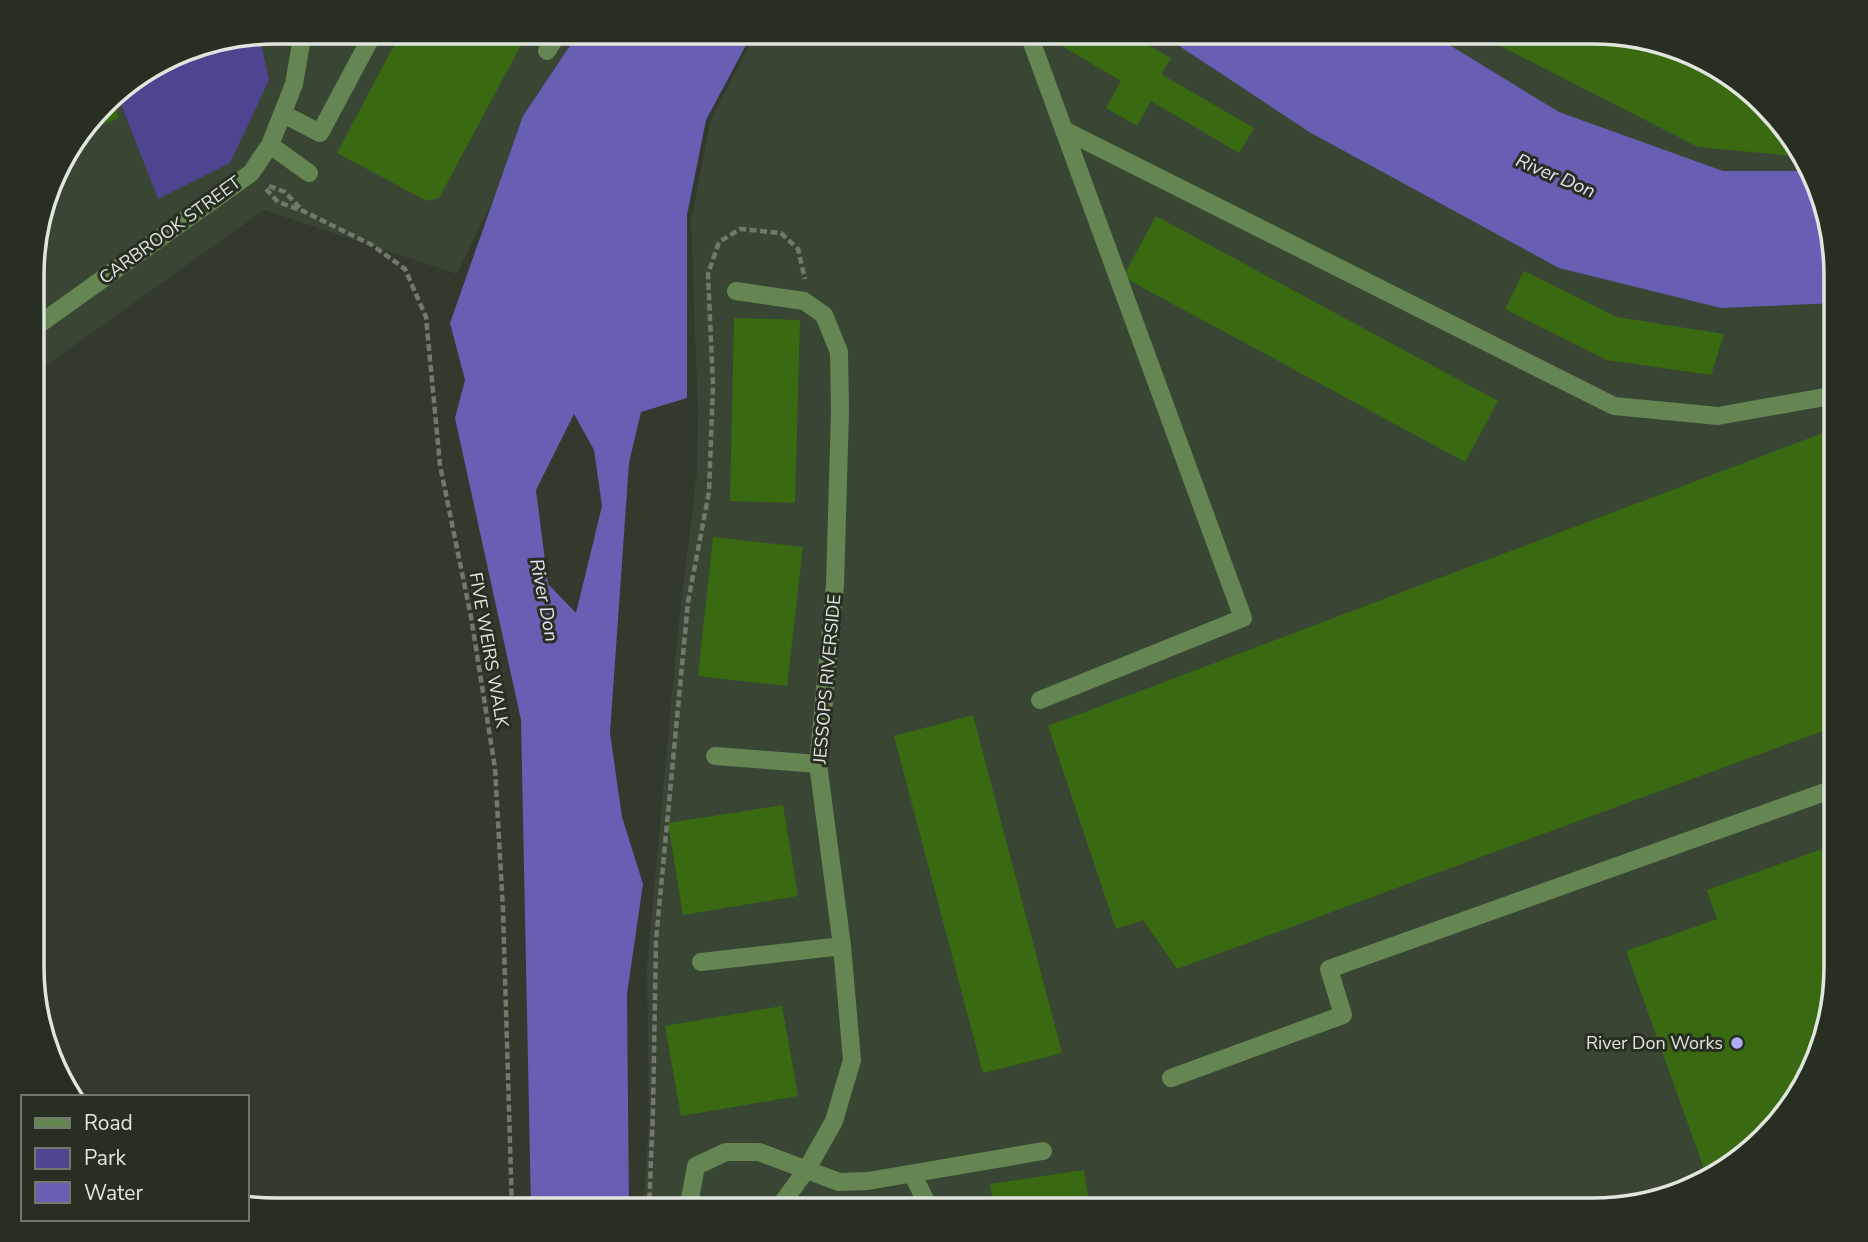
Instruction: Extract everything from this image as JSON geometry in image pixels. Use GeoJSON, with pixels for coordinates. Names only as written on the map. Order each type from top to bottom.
{"type":"FeatureCollection","features":[{"type":"Feature","properties":{"kind":"street","name":"CARBROOK STREET"},"geometry":{"type":"LineString","coordinates":[[44,321],[251,173],[271,145],[283,114],[294,84],[301,44]]}},
{"type":"Feature","properties":{"kind":"street"},"geometry":{"type":"LineString","coordinates":[[283,114],[320,133],[368,44]]}},
{"type":"Feature","properties":{"kind":"street"},"geometry":{"type":"LineString","coordinates":[[547,51],[551,44]]}},
{"type":"Feature","properties":{"kind":"street"},"geometry":{"type":"LineString","coordinates":[[1032,44],[1243,618],[1040,700]]}},
{"type":"Feature","properties":{"kind":"street"},"geometry":{"type":"LineString","coordinates":[[1064,130],[1614,406],[1718,416],[1824,397]]}},
{"type":"Feature","properties":{"kind":"street"},"geometry":{"type":"LineString","coordinates":[[271,145],[309,173]]}},
{"type":"Feature","properties":{"kind":"street"},"geometry":{"type":"LineString","coordinates":[[736,291],[804,301]]}},
{"type":"Feature","properties":{"kind":"street","name":"JESSOPS RIVERSIDE"},"geometry":{"type":"LineString","coordinates":[[786,1198],[807,1170],[834,1121],[852,1060],[842,946],[818,764],[835,585],[839,352],[824,315],[804,301]]}},
{"type":"Feature","properties":{"kind":"street"},"geometry":{"type":"LineString","coordinates":[[715,756],[818,764]]}},
{"type":"Feature","properties":{"kind":"street"},"geometry":{"type":"LineString","coordinates":[[1171,1078],[1343,1014],[1329,969],[1824,792]]}},
{"type":"Feature","properties":{"kind":"street"},"geometry":{"type":"LineString","coordinates":[[701,962],[842,946]]}},
{"type":"Feature","properties":{"kind":"street"},"geometry":{"type":"LineString","coordinates":[[690,1198],[696,1166],[726,1152],[759,1152],[839,1182],[913,1175],[1044,1151]]}},
{"type":"Feature","properties":{"kind":"street"},"geometry":{"type":"LineString","coordinates":[[913,1175],[924,1198]]}},
{"type":"Feature","properties":{"kind":"path","name":"FIVE WEIRS WALK"},"geometry":{"type":"LineString","coordinates":[[303,211],[285,192],[261,184],[278,202],[303,211],[372,245],[405,270],[426,317],[440,465],[471,617],[495,768],[503,910],[512,1198]]}},
{"type":"Feature","properties":{"kind":"path"},"geometry":{"type":"LineString","coordinates":[[649,1198],[656,940],[688,602],[709,492],[713,385],[708,274],[719,242],[740,229],[781,233],[798,248],[806,275],[804,301]]}},
{"type":"Feature","properties":{"kind":"shaded area"},"geometry":{"type":"Polygon","coordinates":[[[260,44],[587,44],[533,118],[457,274],[264,210],[44,367],[46,245],[61,186],[83,146],[101,122],[134,91],[159,75],[200,56],[260,44]]]}},
{"type":"Feature","properties":{"kind":"shaded area"},"geometry":{"type":"Polygon","coordinates":[[[750,44],[1608,44],[1668,56],[1722,83],[1746,101],[1767,122],[1785,146],[1807,186],[1816,215],[1824,260],[1824,982],[1812,1042],[1785,1096],[1767,1120],[1746,1141],[1722,1159],[1695,1174],[1668,1186],[1608,1198],[644,1198],[649,1121],[647,966],[677,639],[697,471],[698,410],[691,222],[710,122],[750,44]]]}},
{"type":"Feature","properties":{"kind":"green space"},"geometry":{"type":"Polygon","coordinates":[[[261,44],[269,80],[230,163],[158,199],[120,103],[159,75],[186,61],[230,48],[261,44]]]}},
{"type":"Feature","properties":{"kind":"water","name":"River Don"},"geometry":{"type":"Polygon","coordinates":[[[571,44],[747,44],[706,120],[687,215],[687,398],[641,412],[629,463],[610,733],[622,817],[643,884],[627,994],[629,1198],[531,1198],[521,720],[455,418],[465,380],[450,323],[523,116],[571,44]],[[574,414],[536,490],[548,584],[576,613],[602,506],[594,450],[574,414]]]}},
{"type":"Feature","properties":{"kind":"water","name":"River Don"},"geometry":{"type":"Polygon","coordinates":[[[1176,44],[1448,44],[1559,112],[1723,171],[1799,171],[1816,215],[1822,245],[1824,304],[1721,308],[1559,268],[1311,133],[1176,44]]]}},
{"type":"Feature","properties":{"kind":"building"},"geometry":{"type":"Polygon","coordinates":[[[395,44],[522,44],[439,198],[427,201],[337,153],[395,44]]]}},
{"type":"Feature","properties":{"kind":"building"},"geometry":{"type":"Polygon","coordinates":[[[1058,44],[1146,44],[1171,58],[1161,74],[1254,128],[1239,153],[1151,101],[1137,126],[1106,108],[1121,81],[1058,44]]]}},
{"type":"Feature","properties":{"kind":"building"},"geometry":{"type":"Polygon","coordinates":[[[1496,44],[1608,44],[1668,56],[1722,83],[1746,101],[1767,122],[1791,156],[1698,147],[1496,44]]]}},
{"type":"Feature","properties":{"kind":"building"},"geometry":{"type":"Polygon","coordinates":[[[115,108],[119,118],[98,126],[115,108]]]}},
{"type":"Feature","properties":{"kind":"building"},"geometry":{"type":"Polygon","coordinates":[[[1156,216],[1498,401],[1465,462],[1123,277],[1156,216]]]}},
{"type":"Feature","properties":{"kind":"building"},"geometry":{"type":"Polygon","coordinates":[[[1524,271],[1617,317],[1724,334],[1711,375],[1607,360],[1505,309],[1524,271]]]}},
{"type":"Feature","properties":{"kind":"building"},"geometry":{"type":"Polygon","coordinates":[[[734,318],[800,320],[795,503],[730,501],[734,318]]]}},
{"type":"Feature","properties":{"kind":"building"},"geometry":{"type":"Polygon","coordinates":[[[1824,433],[1824,730],[1177,969],[1143,920],[1116,929],[1048,726],[1824,433]]]}},
{"type":"Feature","properties":{"kind":"building"},"geometry":{"type":"Polygon","coordinates":[[[713,537],[803,547],[787,686],[698,676],[713,537]]]}},
{"type":"Feature","properties":{"kind":"building"},"geometry":{"type":"Polygon","coordinates":[[[973,715],[1062,1053],[983,1073],[894,736],[973,715]]]}},
{"type":"Feature","properties":{"kind":"building"},"geometry":{"type":"Polygon","coordinates":[[[783,805],[798,896],[683,915],[668,823],[783,805]]]}},
{"type":"Feature","properties":{"kind":"building","name":"River Don Works"},"geometry":{"type":"Polygon","coordinates":[[[1824,848],[1824,982],[1812,1042],[1785,1096],[1767,1120],[1746,1141],[1704,1169],[1626,951],[1717,919],[1707,890],[1824,848]]]}},
{"type":"Feature","properties":{"kind":"building"},"geometry":{"type":"Polygon","coordinates":[[[782,1006],[798,1096],[681,1116],[665,1026],[782,1006]]]}},
{"type":"Feature","properties":{"kind":"building"},"geometry":{"type":"Polygon","coordinates":[[[1084,1170],[1088,1198],[992,1198],[990,1184],[1084,1170]]]}},
{"type":"Feature","properties":{"kind":"place","name":"River Don Works"},"geometry":{"type":"Point","coordinates":[1737,1043]}}]}
